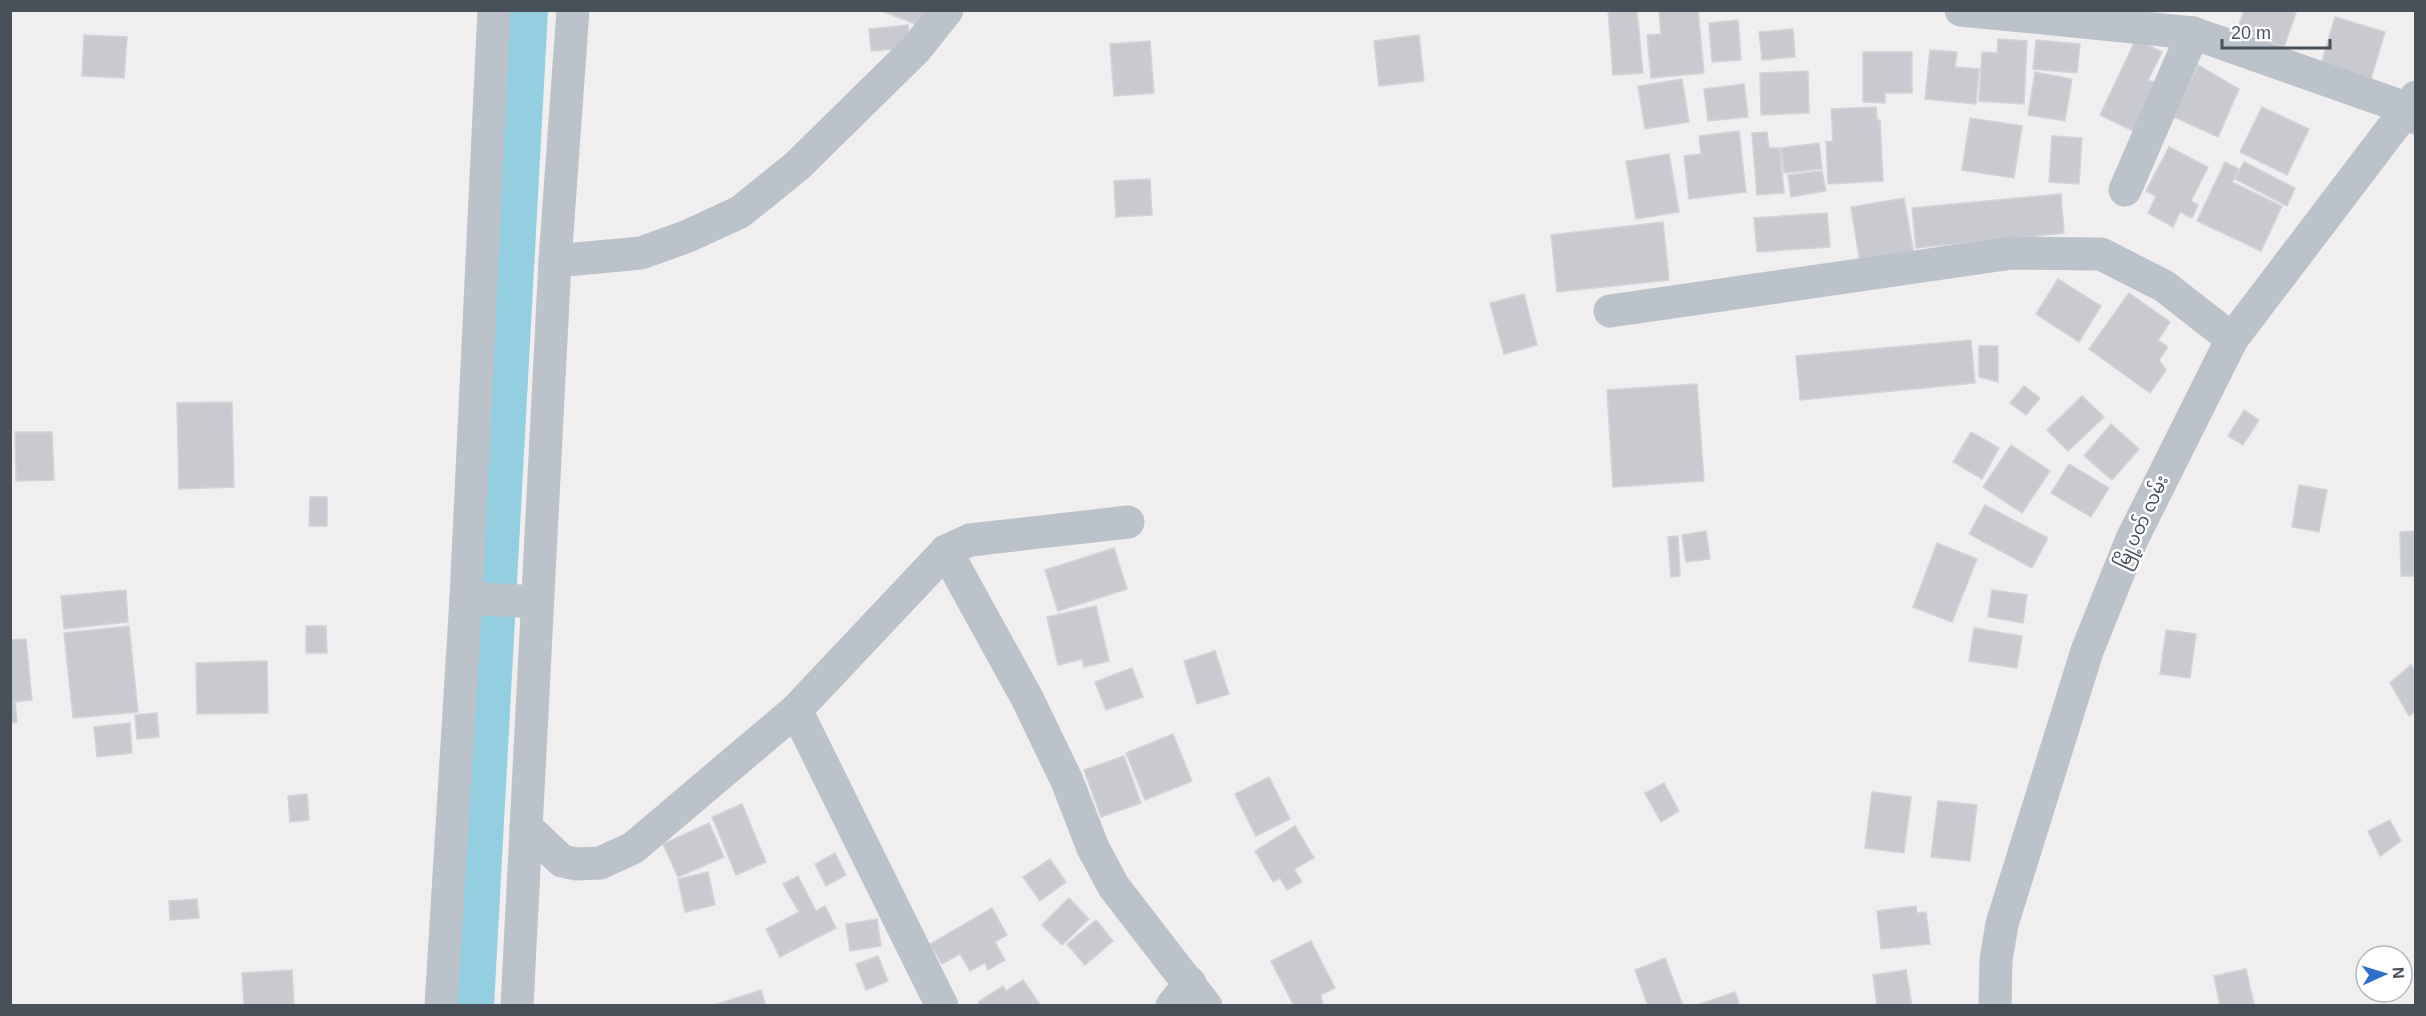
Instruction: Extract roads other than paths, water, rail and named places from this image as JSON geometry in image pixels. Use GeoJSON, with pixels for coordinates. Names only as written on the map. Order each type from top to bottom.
{"type":"FeatureCollection","features":[{"type":"Feature","properties":{"kind":"street"},"geometry":{"type":"LineString","coordinates":[[441,1005],[474,599],[494,10]]}},
{"type":"Feature","properties":{"kind":"street"},"geometry":{"type":"LineString","coordinates":[[517,1005],[526,827],[530,602],[573,10]]}},
{"type":"Feature","properties":{"kind":"street"},"geometry":{"type":"LineString","coordinates":[[555,261],[641,253],[688,237],[740,212],[806,157],[916,49],[947,10]]}},
{"type":"Feature","properties":{"kind":"street"},"geometry":{"type":"LineString","coordinates":[[1961,10],[2031,13],[2193,33],[2412,108]]}},
{"type":"Feature","properties":{"kind":"street"},"geometry":{"type":"LineString","coordinates":[[2125,190],[2193,33]]}},
{"type":"Feature","properties":{"kind":"street","name":"မြို့ပတ် လမ်း"},"geometry":{"type":"LineString","coordinates":[[1995,1005],[1996,960],[2002,924],[2087,651],[2132,539],[2232,339],[2412,108]]}},
{"type":"Feature","properties":{"kind":"street"},"geometry":{"type":"LineString","coordinates":[[1610,311],[2012,253],[2101,254],[2164,286],[2232,339]]}},
{"type":"Feature","properties":{"kind":"street"},"geometry":{"type":"LineString","coordinates":[[526,827],[562,861],[577,864],[600,863],[633,848],[796,710],[946,551],[970,540],[1128,522]]}},
{"type":"Feature","properties":{"kind":"street"},"geometry":{"type":"LineString","coordinates":[[946,551],[1032,707],[1067,781],[1092,848],[1114,887],[1189,998]]}},
{"type":"Feature","properties":{"kind":"street"},"geometry":{"type":"LineString","coordinates":[[474,599],[530,602]]}},
{"type":"Feature","properties":{"kind":"street"},"geometry":{"type":"LineString","coordinates":[[796,710],[942,1005]]}},
{"type":"Feature","properties":{"kind":"waterway"},"geometry":{"type":"LineString","coordinates":[[475,1006],[529,10]]}}]}
